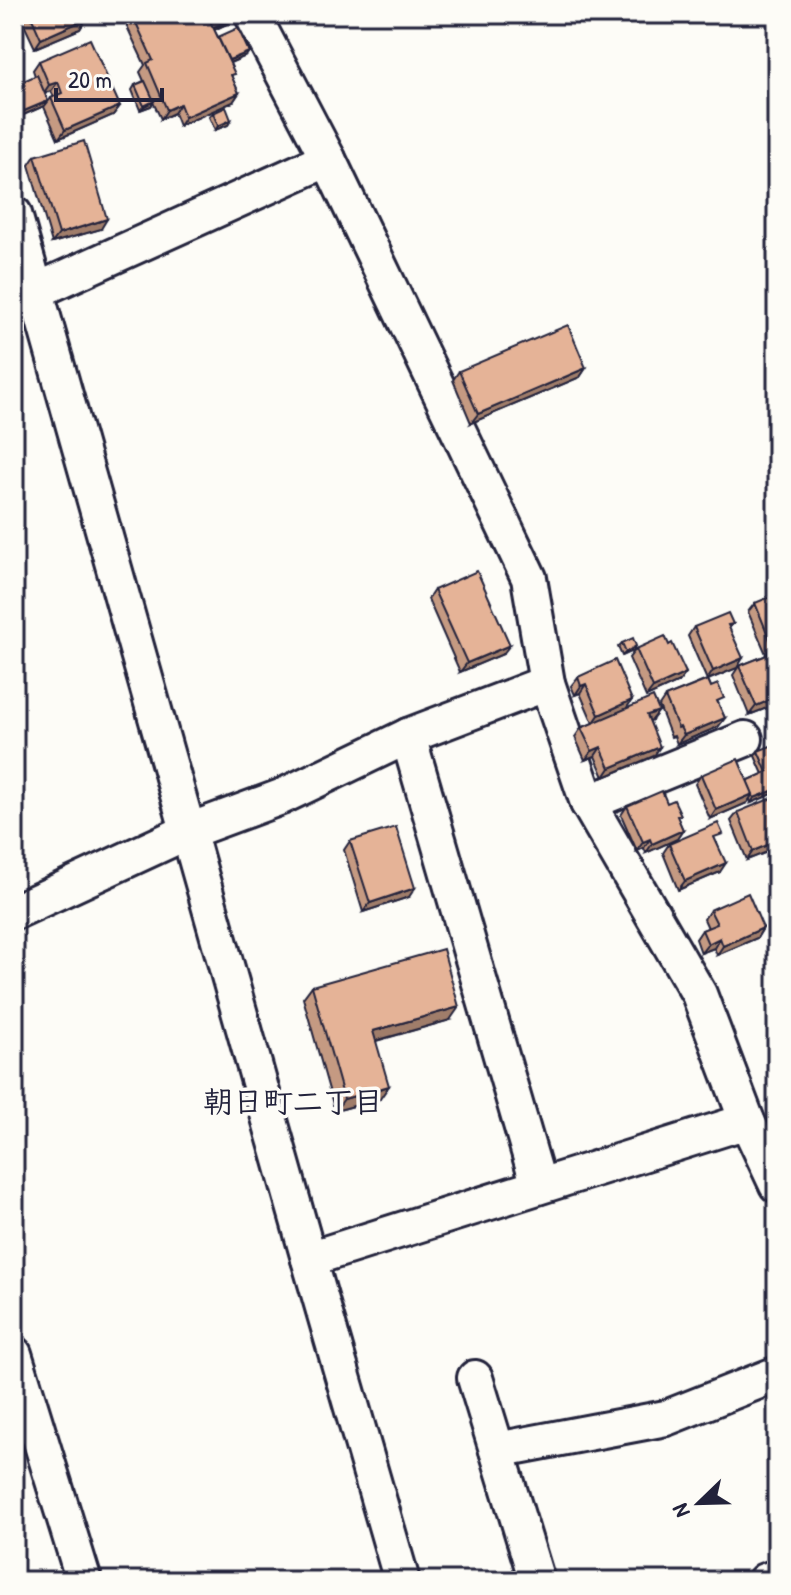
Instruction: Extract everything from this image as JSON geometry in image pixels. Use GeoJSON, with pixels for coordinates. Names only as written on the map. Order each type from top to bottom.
{"type":"FeatureCollection","features":[{"type":"Feature","properties":{"kind":"street"},"geometry":{"type":"LineString","coordinates":[[252,14],[328,159],[529,578],[547,683],[588,803],[699,994],[747,1121],[777,1185]]}},
{"type":"Feature","properties":{"kind":"street"},"geometry":{"type":"LineString","coordinates":[[25,296],[328,159]]}},
{"type":"Feature","properties":{"kind":"street"},"geometry":{"type":"LineString","coordinates":[[14,214],[25,296],[189,831],[402,1581]]}},
{"type":"Feature","properties":{"kind":"street"},"geometry":{"type":"LineString","coordinates":[[14,912],[189,831],[281,797],[408,736],[547,683]]}},
{"type":"Feature","properties":{"kind":"street"},"geometry":{"type":"LineString","coordinates":[[408,736],[539,1186]]}},
{"type":"Feature","properties":{"kind":"street"},"geometry":{"type":"LineString","coordinates":[[588,803],[745,739]]}},
{"type":"Feature","properties":{"kind":"street"},"geometry":{"type":"LineString","coordinates":[[309,1259],[747,1121]]}},
{"type":"Feature","properties":{"kind":"street"},"geometry":{"type":"LineString","coordinates":[[14,1354],[84,1581]]}},
{"type":"Feature","properties":{"kind":"street"},"geometry":{"type":"LineString","coordinates":[[497,1450],[666,1418],[777,1374]]}},
{"type":"Feature","properties":{"kind":"street"},"geometry":{"type":"LineString","coordinates":[[475,1378],[537,1581]]}},
{"type":"Feature","properties":{"kind":"street"},"geometry":{"type":"LineString","coordinates":[[765,1581],[777,1577]]}},
{"type":"Feature","properties":{"kind":"building"},"geometry":{"type":"Polygon","coordinates":[[[30,14],[84,14],[86,19],[41,39],[30,14]]]}},
{"type":"Feature","properties":{"kind":"building"},"geometry":{"type":"Polygon","coordinates":[[[132,14],[207,14],[235,74],[231,75],[239,93],[185,117],[180,104],[167,110],[147,63],[153,60],[132,14]]]}},
{"type":"Feature","properties":{"kind":"building"},"geometry":{"type":"Polygon","coordinates":[[[231,14],[233,19],[213,27],[207,15],[231,14]]]}},
{"type":"Feature","properties":{"kind":"building"},"geometry":{"type":"Polygon","coordinates":[[[238,28],[249,52],[229,60],[218,37],[238,28]]]}},
{"type":"Feature","properties":{"kind":"building"},"geometry":{"type":"Polygon","coordinates":[[[90,39],[120,106],[65,130],[51,98],[62,93],[58,82],[49,85],[39,61],[90,39]]]}},
{"type":"Feature","properties":{"kind":"building"},"geometry":{"type":"Polygon","coordinates":[[[37,75],[48,101],[24,111],[14,85],[37,75]]]}},
{"type":"Feature","properties":{"kind":"building"},"geometry":{"type":"Polygon","coordinates":[[[145,81],[154,101],[144,106],[135,85],[145,81]]]}},
{"type":"Feature","properties":{"kind":"building"},"geometry":{"type":"Polygon","coordinates":[[[226,107],[231,120],[218,126],[213,113],[226,107]]]}},
{"type":"Feature","properties":{"kind":"building"},"geometry":{"type":"Polygon","coordinates":[[[84,141],[107,219],[59,234],[35,156],[84,141]]]}},
{"type":"Feature","properties":{"kind":"building"},"geometry":{"type":"Polygon","coordinates":[[[568,325],[586,368],[478,414],[459,371],[568,325]]]}},
{"type":"Feature","properties":{"kind":"building"},"geometry":{"type":"Polygon","coordinates":[[[477,571],[510,645],[467,663],[434,590],[477,571]]]}},
{"type":"Feature","properties":{"kind":"building"},"geometry":{"type":"Polygon","coordinates":[[[777,594],[777,643],[772,645],[755,603],[777,594]]]}},
{"type":"Feature","properties":{"kind":"building"},"geometry":{"type":"Polygon","coordinates":[[[728,613],[733,624],[728,625],[743,658],[713,671],[694,627],[728,613]]]}},
{"type":"Feature","properties":{"kind":"building"},"geometry":{"type":"Polygon","coordinates":[[[665,636],[669,645],[672,643],[686,673],[653,688],[636,649],[665,636]]]}},
{"type":"Feature","properties":{"kind":"building"},"geometry":{"type":"Polygon","coordinates":[[[633,638],[636,646],[626,652],[622,643],[633,638]]]}},
{"type":"Feature","properties":{"kind":"building"},"geometry":{"type":"Polygon","coordinates":[[[777,651],[777,697],[756,706],[739,666],[777,651]]]}},
{"type":"Feature","properties":{"kind":"building"},"geometry":{"type":"Polygon","coordinates":[[[615,660],[632,700],[599,715],[586,684],[581,686],[578,677],[615,660]]]}},
{"type":"Feature","properties":{"kind":"building"},"geometry":{"type":"Polygon","coordinates":[[[708,680],[711,687],[718,684],[724,698],[717,701],[725,718],[684,735],[665,697],[708,680]]]}},
{"type":"Feature","properties":{"kind":"building"},"geometry":{"type":"Polygon","coordinates":[[[653,697],[659,711],[647,715],[660,747],[610,768],[601,747],[592,751],[581,728],[653,697]]]}},
{"type":"Feature","properties":{"kind":"building"},"geometry":{"type":"Polygon","coordinates":[[[773,745],[777,755],[777,789],[754,798],[747,781],[767,772],[758,751],[773,745]]]}},
{"type":"Feature","properties":{"kind":"building"},"geometry":{"type":"Polygon","coordinates":[[[738,759],[753,794],[716,810],[701,775],[738,759]]]}},
{"type":"Feature","properties":{"kind":"building"},"geometry":{"type":"Polygon","coordinates":[[[662,791],[667,803],[674,800],[683,830],[652,844],[650,839],[643,842],[627,806],[662,791]]]}},
{"type":"Feature","properties":{"kind":"building"},"geometry":{"type":"Polygon","coordinates":[[[777,796],[777,841],[753,851],[738,812],[777,796]]]}},
{"type":"Feature","properties":{"kind":"building"},"geometry":{"type":"Polygon","coordinates":[[[718,823],[723,834],[714,837],[726,863],[685,881],[669,844],[718,823]]]}},
{"type":"Feature","properties":{"kind":"building"},"geometry":{"type":"Polygon","coordinates":[[[396,827],[415,888],[370,903],[350,841],[396,827]]]}},
{"type":"Feature","properties":{"kind":"building"},"geometry":{"type":"Polygon","coordinates":[[[748,893],[763,928],[723,946],[720,938],[708,944],[702,930],[717,924],[710,910],[748,893]]]}},
{"type":"Feature","properties":{"kind":"building"},"geometry":{"type":"Polygon","coordinates":[[[443,949],[459,1007],[373,1031],[389,1086],[344,1099],[312,986],[443,949]]]}},
{"type":"Feature","properties":{"kind":"district","name":"朝日町二丁目"},"geometry":{"type":"Point","coordinates":[293,1101]}}]}
